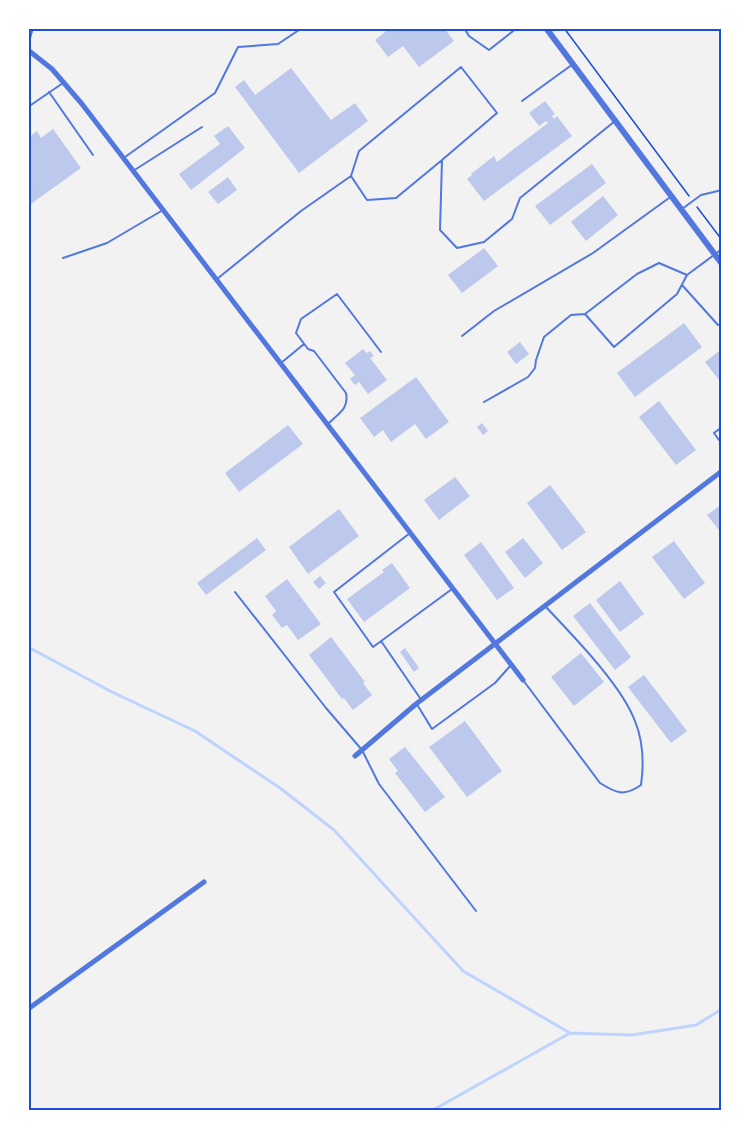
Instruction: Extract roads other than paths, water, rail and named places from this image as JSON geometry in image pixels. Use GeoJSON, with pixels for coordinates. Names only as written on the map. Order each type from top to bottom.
{"type":"FeatureCollection","features":[{"type":"Feature","properties":{"kind":"street"},"geometry":{"type":"LineString","coordinates":[[546,28],[722,264]]}},
{"type":"Feature","properties":{"kind":"street"},"geometry":{"type":"LineString","coordinates":[[28,50],[52,69],[123,158],[523,680]]}},
{"type":"Feature","properties":{"kind":"street"},"geometry":{"type":"LineString","coordinates":[[355,756],[422,700],[722,471]]}},
{"type":"Feature","properties":{"kind":"street"},"geometry":{"type":"LineString","coordinates":[[28,1009],[204,882]]}},
{"type":"Feature","properties":{"kind":"lane"},"geometry":{"type":"LineString","coordinates":[[28,45],[33,28]]}},
{"type":"Feature","properties":{"kind":"lane"},"geometry":{"type":"LineString","coordinates":[[123,158],[215,93],[238,47],[278,44],[302,28]]}},
{"type":"Feature","properties":{"kind":"lane"},"geometry":{"type":"LineString","coordinates":[[464,28],[470,36],[489,50],[517,28]]}},
{"type":"Feature","properties":{"kind":"lane"},"geometry":{"type":"LineString","coordinates":[[522,101],[573,64]]}},
{"type":"Feature","properties":{"kind":"lane"},"geometry":{"type":"LineString","coordinates":[[216,280],[301,211],[351,176],[359,151],[461,67],[498,113],[396,198],[367,200],[351,176]]}},
{"type":"Feature","properties":{"kind":"lane"},"geometry":{"type":"LineString","coordinates":[[28,107],[63,83]]}},
{"type":"Feature","properties":{"kind":"lane"},"geometry":{"type":"LineString","coordinates":[[49,92],[93,155]]}},
{"type":"Feature","properties":{"kind":"lane"},"geometry":{"type":"LineString","coordinates":[[442,160],[440,230],[457,248],[484,242],[512,219],[520,198],[615,121]]}},
{"type":"Feature","properties":{"kind":"lane"},"geometry":{"type":"LineString","coordinates":[[133,171],[202,127]]}},
{"type":"Feature","properties":{"kind":"lane"},"geometry":{"type":"LineString","coordinates":[[681,209],[701,195],[721,190]]}},
{"type":"Feature","properties":{"kind":"lane"},"geometry":{"type":"LineString","coordinates":[[462,336],[494,311],[592,253],[671,196]]}},
{"type":"Feature","properties":{"kind":"lane"},"geometry":{"type":"LineString","coordinates":[[63,258],[107,243],[163,210]]}},
{"type":"Feature","properties":{"kind":"lane"},"geometry":{"type":"LineString","coordinates":[[585,314],[614,347],[677,294],[687,275],[722,249]]}},
{"type":"Feature","properties":{"kind":"lane"},"geometry":{"type":"LineString","coordinates":[[484,402],[528,377],[536,368],[536,360],[544,337],[571,315],[585,314],[637,274],[658,263],[687,275]]}},
{"type":"Feature","properties":{"kind":"lane"},"geometry":{"type":"LineString","coordinates":[[682,285],[718,325]]}},
{"type":"Feature","properties":{"kind":"lane"},"geometry":{"type":"LineString","coordinates":[[326,424],[346,408],[346,393],[314,351],[308,349],[296,333],[302,320],[337,294],[381,352]]}},
{"type":"Feature","properties":{"kind":"lane"},"geometry":{"type":"LineString","coordinates":[[280,364],[304,344]]}},
{"type":"Feature","properties":{"kind":"lane"},"geometry":{"type":"LineString","coordinates":[[722,427],[714,433],[722,444]]}},
{"type":"Feature","properties":{"kind":"lane"},"geometry":{"type":"LineString","coordinates":[[410,533],[334,592],[373,647],[452,589]]}},
{"type":"Feature","properties":{"kind":"lane"},"geometry":{"type":"LineString","coordinates":[[235,592],[362,750],[379,784],[476,911]]}},
{"type":"Feature","properties":{"kind":"lane"},"geometry":{"type":"LineString","coordinates":[[523,680],[600,783],[615,793],[631,792],[641,785],[644,764],[635,721],[613,684],[545,606]]}},
{"type":"Feature","properties":{"kind":"lane"},"geometry":{"type":"LineString","coordinates":[[381,640],[422,700],[432,729],[495,682],[511,665]]}},
{"type":"Feature","properties":{"kind":"waterway"},"geometry":{"type":"LineString","coordinates":[[28,647],[112,692],[195,731],[280,788],[334,830],[463,971],[570,1033],[632,1035],[696,1025],[722,1009]]}},
{"type":"Feature","properties":{"kind":"waterway"},"geometry":{"type":"LineString","coordinates":[[433,1110],[570,1033]]}}]}
